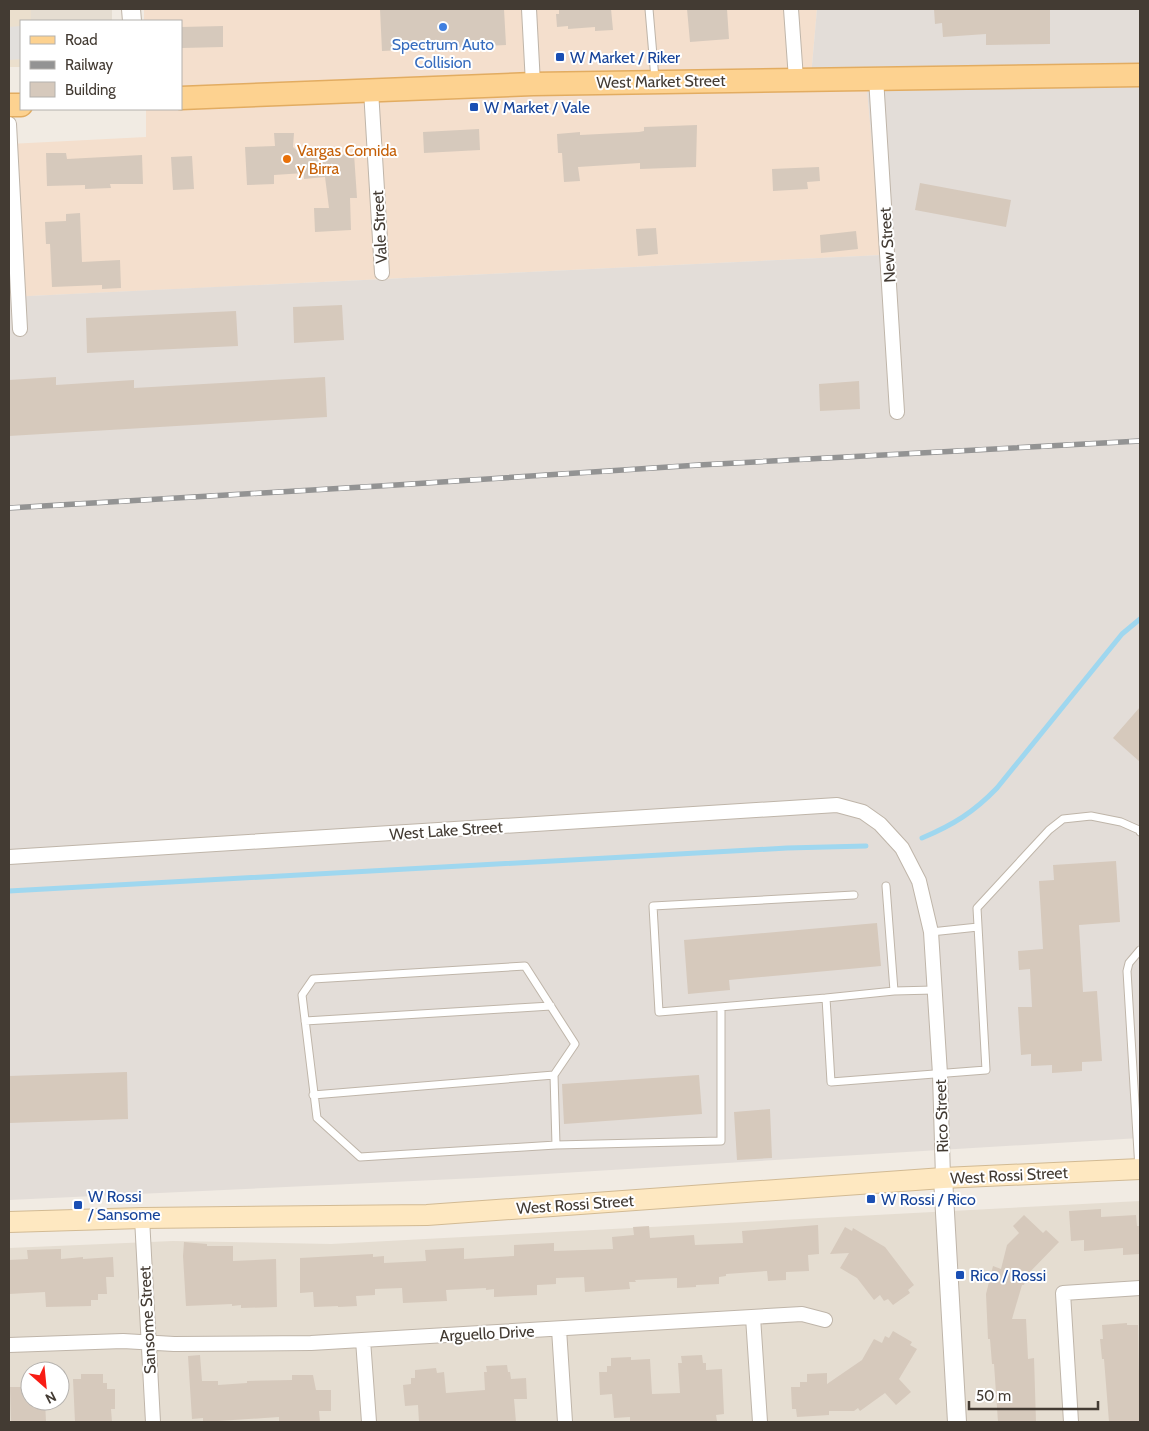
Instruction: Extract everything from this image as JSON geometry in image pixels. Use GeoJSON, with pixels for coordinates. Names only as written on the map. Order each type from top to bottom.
{"type":"FeatureCollection","features":[{"type":"Feature","properties":{"kind":"main road","name":"West Market Street"},"geometry":{"type":"LineString","coordinates":[[182,98],[533,84],[1140,75]]}},
{"type":"Feature","properties":{"kind":"main road","name":"West Rossi Street"},"geometry":{"type":"LineString","coordinates":[[9,1222],[427,1214],[943,1178],[1140,1169]]}},
{"type":"Feature","properties":{"kind":"street"},"geometry":{"type":"LineString","coordinates":[[528,9],[533,84]]}},
{"type":"Feature","properties":{"kind":"street"},"geometry":{"type":"LineString","coordinates":[[791,9],[796,79]]}},
{"type":"Feature","properties":{"kind":"street","name":"New Street"},"geometry":{"type":"LineString","coordinates":[[876,78],[897,412]]}},
{"type":"Feature","properties":{"kind":"street","name":"Vale Street"},"geometry":{"type":"LineString","coordinates":[[371,90],[382,273]]}},
{"type":"Feature","properties":{"kind":"street"},"geometry":{"type":"LineString","coordinates":[[9,124],[14,300],[20,329]]}},
{"type":"Feature","properties":{"kind":"street","name":"West Lake Street"},"geometry":{"type":"LineString","coordinates":[[9,857],[837,806],[863,812],[880,824]]}},
{"type":"Feature","properties":{"kind":"street","name":"Rico Street"},"geometry":{"type":"LineString","coordinates":[[880,824],[902,848],[919,881],[931,932],[957,1422]]}},
{"type":"Feature","properties":{"kind":"street","name":"Sansome Street"},"geometry":{"type":"LineString","coordinates":[[142,1218],[153,1422]]}},
{"type":"Feature","properties":{"kind":"street"},"geometry":{"type":"LineString","coordinates":[[1071,1422],[1063,1293],[1140,1288]]}},
{"type":"Feature","properties":{"kind":"street","name":"Arguello Drive"},"geometry":{"type":"LineString","coordinates":[[9,1345],[123,1341],[148,1344],[267,1344],[802,1314],[826,1320]]}},
{"type":"Feature","properties":{"kind":"street"},"geometry":{"type":"LineString","coordinates":[[753,1317],[760,1422]]}},
{"type":"Feature","properties":{"kind":"street"},"geometry":{"type":"LineString","coordinates":[[560,1329],[566,1422]]}},
{"type":"Feature","properties":{"kind":"street"},"geometry":{"type":"LineString","coordinates":[[363,1340],[369,1422]]}},
{"type":"Feature","properties":{"kind":"lane"},"geometry":{"type":"LineString","coordinates":[[649,9],[655,82]]}},
{"type":"Feature","properties":{"kind":"lane"},"geometry":{"type":"LineString","coordinates":[[826,998],[830,1082],[986,1070],[978,908],[1049,830],[1063,819],[1091,816],[1121,822],[1140,832]]}},
{"type":"Feature","properties":{"kind":"lane"},"geometry":{"type":"LineString","coordinates":[[886,886],[894,991]]}},
{"type":"Feature","properties":{"kind":"lane"},"geometry":{"type":"LineString","coordinates":[[854,895],[653,906],[659,1012],[894,991],[934,990]]}},
{"type":"Feature","properties":{"kind":"lane"},"geometry":{"type":"LineString","coordinates":[[931,932],[978,927]]}},
{"type":"Feature","properties":{"kind":"lane"},"geometry":{"type":"LineString","coordinates":[[1140,950],[1129,963],[1127,971],[1140,1169]]}},
{"type":"Feature","properties":{"kind":"lane"},"geometry":{"type":"LineString","coordinates":[[556,1145],[554,1075],[575,1044],[525,966],[312,979],[302,995],[316,1118],[360,1157],[556,1145],[721,1141],[721,1007]]}},
{"type":"Feature","properties":{"kind":"lane"},"geometry":{"type":"LineString","coordinates":[[305,1021],[551,1006]]}},
{"type":"Feature","properties":{"kind":"lane"},"geometry":{"type":"LineString","coordinates":[[313,1095],[554,1075]]}},
{"type":"Feature","properties":{"kind":"shaded area"},"geometry":{"type":"Polygon","coordinates":[[[9,9],[31,9],[31,20],[20,20],[20,67],[9,67],[9,9]]]}},
{"type":"Feature","properties":{"kind":"shaded area"},"geometry":{"type":"Polygon","coordinates":[[[31,9],[112,9],[112,20],[31,20],[31,9]]]}},
{"type":"Feature","properties":{"kind":"shaded area"},"geometry":{"type":"Polygon","coordinates":[[[144,9],[817,9],[810,87],[867,90],[883,255],[9,297],[9,144],[146,137],[146,110],[182,110],[182,20],[144,20],[144,9]]]}},
{"type":"Feature","properties":{"kind":"shaded area"},"geometry":{"type":"Polygon","coordinates":[[[817,9],[1140,9],[1140,1138],[477,1178],[9,1200],[9,297],[882,255],[867,90],[810,88],[817,9]]]}},
{"type":"Feature","properties":{"kind":"shaded area"},"geometry":{"type":"Polygon","coordinates":[[[20,26],[20,59],[9,60],[9,27],[20,26]]]}},
{"type":"Feature","properties":{"kind":"shaded area"},"geometry":{"type":"Polygon","coordinates":[[[1140,1201],[1140,1422],[9,1422],[9,1248],[173,1241],[331,1244],[1140,1201]]]}},
{"type":"Feature","properties":{"kind":"building","name":"Spectrum Auto Collision"},"geometry":{"type":"Polygon","coordinates":[[[380,9],[504,9],[506,45],[382,51],[380,9]]]}},
{"type":"Feature","properties":{"kind":"building"},"geometry":{"type":"Polygon","coordinates":[[[559,9],[611,9],[613,30],[595,31],[595,27],[568,29],[568,26],[557,27],[556,14],[559,14],[559,9]]]}},
{"type":"Feature","properties":{"kind":"building"},"geometry":{"type":"Polygon","coordinates":[[[687,9],[727,9],[729,39],[690,42],[687,9]]]}},
{"type":"Feature","properties":{"kind":"building"},"geometry":{"type":"Polygon","coordinates":[[[934,9],[1050,9],[1050,44],[986,45],[986,34],[943,37],[942,23],[935,24],[934,9]]]}},
{"type":"Feature","properties":{"kind":"building"},"geometry":{"type":"Polygon","coordinates":[[[223,26],[223,47],[182,48],[182,27],[223,26]]]}},
{"type":"Feature","properties":{"kind":"building"},"geometry":{"type":"Polygon","coordinates":[[[697,125],[696,167],[640,169],[640,163],[578,167],[580,181],[564,182],[562,153],[558,153],[557,134],[580,132],[580,135],[639,132],[644,131],[644,127],[697,125]]]}},
{"type":"Feature","properties":{"kind":"building"},"geometry":{"type":"Polygon","coordinates":[[[479,129],[480,150],[424,153],[423,132],[479,129]]]}},
{"type":"Feature","properties":{"kind":"building"},"geometry":{"type":"Polygon","coordinates":[[[274,133],[294,133],[293,147],[303,156],[354,154],[357,198],[350,198],[351,230],[315,232],[314,208],[329,208],[325,177],[304,179],[304,173],[274,175],[274,184],[247,185],[245,147],[275,146],[274,133]]]}},
{"type":"Feature","properties":{"kind":"building"},"geometry":{"type":"Polygon","coordinates":[[[46,153],[66,153],[67,159],[142,155],[143,184],[110,184],[111,188],[85,189],[85,185],[47,186],[46,153]]]}},
{"type":"Feature","properties":{"kind":"building"},"geometry":{"type":"Polygon","coordinates":[[[192,156],[194,189],[173,190],[171,157],[192,156]]]}},
{"type":"Feature","properties":{"kind":"building"},"geometry":{"type":"Polygon","coordinates":[[[819,167],[820,181],[807,182],[808,189],[773,191],[772,169],[819,167]]]}},
{"type":"Feature","properties":{"kind":"building"},"geometry":{"type":"Polygon","coordinates":[[[920,183],[1011,200],[1006,227],[915,210],[920,183]]]}},
{"type":"Feature","properties":{"kind":"building"},"geometry":{"type":"Polygon","coordinates":[[[80,213],[82,262],[120,260],[121,288],[102,289],[102,285],[52,287],[50,244],[46,244],[45,222],[66,221],[66,214],[80,213]]]}},
{"type":"Feature","properties":{"kind":"building"},"geometry":{"type":"Polygon","coordinates":[[[656,228],[658,254],[638,256],[636,229],[656,228]]]}},
{"type":"Feature","properties":{"kind":"building"},"geometry":{"type":"Polygon","coordinates":[[[856,231],[858,249],[821,253],[820,235],[856,231]]]}},
{"type":"Feature","properties":{"kind":"building"},"geometry":{"type":"Polygon","coordinates":[[[342,305],[344,340],[294,343],[293,307],[342,305]]]}},
{"type":"Feature","properties":{"kind":"building"},"geometry":{"type":"Polygon","coordinates":[[[236,311],[238,346],[87,353],[86,318],[236,311]]]}},
{"type":"Feature","properties":{"kind":"building"},"geometry":{"type":"Polygon","coordinates":[[[56,377],[56,385],[134,380],[134,388],[325,377],[327,417],[9,436],[9,380],[56,377]]]}},
{"type":"Feature","properties":{"kind":"building"},"geometry":{"type":"Polygon","coordinates":[[[859,381],[860,409],[820,411],[819,384],[859,381]]]}},
{"type":"Feature","properties":{"kind":"building"},"geometry":{"type":"Polygon","coordinates":[[[1140,707],[1140,762],[1113,738],[1140,707]]]}},
{"type":"Feature","properties":{"kind":"building"},"geometry":{"type":"Polygon","coordinates":[[[1116,861],[1120,922],[1079,925],[1083,992],[1097,991],[1102,1061],[1082,1062],[1082,1071],[1052,1073],[1052,1065],[1031,1066],[1031,1054],[1021,1055],[1018,1007],[1032,1007],[1030,969],[1019,970],[1018,951],[1043,949],[1039,881],[1054,880],[1053,865],[1116,861]]]}},
{"type":"Feature","properties":{"kind":"building"},"geometry":{"type":"Polygon","coordinates":[[[877,923],[881,966],[729,980],[730,990],[688,994],[684,940],[877,923]]]}},
{"type":"Feature","properties":{"kind":"building"},"geometry":{"type":"Polygon","coordinates":[[[127,1072],[128,1119],[9,1123],[9,1076],[127,1072]]]}},
{"type":"Feature","properties":{"kind":"building"},"geometry":{"type":"Polygon","coordinates":[[[699,1075],[702,1114],[564,1124],[562,1084],[699,1075]]]}},
{"type":"Feature","properties":{"kind":"building"},"geometry":{"type":"Polygon","coordinates":[[[770,1109],[772,1158],[737,1160],[734,1112],[770,1109]]]}},
{"type":"Feature","properties":{"kind":"building"},"geometry":{"type":"Polygon","coordinates":[[[1101,1209],[1101,1217],[1136,1215],[1137,1226],[1140,1226],[1140,1254],[1123,1255],[1123,1248],[1084,1251],[1084,1240],[1071,1241],[1069,1211],[1101,1209]]]}},
{"type":"Feature","properties":{"kind":"building"},"geometry":{"type":"Polygon","coordinates":[[[1024,1215],[1043,1233],[1046,1230],[1059,1242],[1027,1275],[1024,1285],[1022,1285],[1012,1319],[1026,1319],[1028,1359],[1034,1358],[1036,1422],[998,1422],[994,1364],[992,1364],[990,1339],[988,1339],[986,1294],[993,1266],[1001,1269],[1007,1245],[1019,1233],[1013,1226],[1024,1215]]]}},
{"type":"Feature","properties":{"kind":"building"},"geometry":{"type":"Polygon","coordinates":[[[818,1225],[819,1254],[808,1255],[809,1271],[786,1272],[786,1280],[768,1281],[767,1271],[726,1274],[726,1276],[719,1277],[719,1284],[696,1285],[696,1287],[677,1288],[677,1278],[635,1280],[636,1282],[629,1282],[630,1289],[585,1292],[584,1277],[556,1278],[556,1284],[537,1285],[537,1295],[494,1297],[494,1289],[446,1290],[447,1301],[403,1303],[402,1288],[375,1289],[375,1295],[356,1296],[357,1306],[338,1307],[314,1307],[313,1292],[300,1293],[300,1258],[373,1254],[373,1257],[384,1256],[384,1263],[426,1261],[425,1250],[464,1248],[464,1259],[514,1256],[514,1245],[554,1243],[554,1251],[613,1249],[612,1237],[634,1235],[633,1227],[649,1226],[650,1238],[694,1235],[695,1245],[743,1243],[742,1231],[818,1225]]]}},
{"type":"Feature","properties":{"kind":"building"},"geometry":{"type":"Polygon","coordinates":[[[845,1227],[852,1231],[853,1228],[885,1247],[914,1285],[908,1290],[910,1293],[893,1305],[888,1299],[884,1301],[880,1295],[874,1300],[857,1278],[840,1268],[849,1253],[830,1254],[845,1227]]]}},
{"type":"Feature","properties":{"kind":"building"},"geometry":{"type":"Polygon","coordinates":[[[184,1242],[207,1244],[207,1246],[233,1246],[233,1261],[276,1259],[277,1307],[241,1308],[241,1305],[232,1306],[232,1304],[186,1306],[184,1242]]]}},
{"type":"Feature","properties":{"kind":"building"},"geometry":{"type":"Polygon","coordinates":[[[61,1249],[61,1259],[113,1257],[114,1277],[106,1277],[107,1294],[98,1294],[98,1300],[91,1300],[91,1306],[46,1307],[45,1292],[9,1294],[9,1260],[28,1259],[27,1250],[61,1249]]]}},
{"type":"Feature","properties":{"kind":"building"},"geometry":{"type":"Polygon","coordinates":[[[1127,1323],[1127,1325],[1138,1325],[1140,1422],[1109,1422],[1104,1359],[1102,1359],[1100,1339],[1103,1339],[1102,1325],[1127,1323]]]}},
{"type":"Feature","properties":{"kind":"building"},"geometry":{"type":"Polygon","coordinates":[[[893,1331],[912,1342],[910,1345],[917,1349],[899,1379],[911,1392],[896,1405],[885,1393],[860,1411],[858,1408],[854,1411],[829,1411],[829,1415],[797,1417],[796,1409],[792,1409],[791,1387],[800,1387],[800,1382],[807,1382],[807,1374],[827,1373],[827,1384],[862,1360],[874,1339],[882,1343],[885,1336],[889,1338],[893,1331]]]}},
{"type":"Feature","properties":{"kind":"building"},"geometry":{"type":"Polygon","coordinates":[[[200,1355],[202,1381],[218,1381],[218,1385],[247,1383],[247,1381],[292,1380],[292,1375],[313,1375],[316,1390],[331,1390],[331,1411],[319,1411],[320,1422],[279,1422],[279,1417],[203,1422],[203,1418],[192,1419],[188,1356],[200,1355]]]}},
{"type":"Feature","properties":{"kind":"building"},"geometry":{"type":"Polygon","coordinates":[[[702,1355],[703,1363],[706,1363],[706,1370],[722,1369],[724,1414],[716,1415],[717,1421],[630,1422],[630,1417],[614,1418],[612,1394],[600,1395],[599,1372],[607,1372],[607,1366],[611,1366],[611,1358],[631,1357],[631,1360],[650,1359],[652,1394],[680,1393],[678,1363],[682,1363],[681,1356],[702,1355]]]}},
{"type":"Feature","properties":{"kind":"building"},"geometry":{"type":"Polygon","coordinates":[[[507,1365],[511,1379],[526,1378],[527,1399],[514,1399],[516,1422],[419,1422],[418,1405],[405,1406],[403,1385],[411,1384],[411,1378],[415,1378],[415,1370],[436,1368],[437,1373],[444,1372],[446,1393],[485,1390],[484,1372],[487,1372],[486,1366],[507,1365]]]}},
{"type":"Feature","properties":{"kind":"building"},"geometry":{"type":"Polygon","coordinates":[[[81,1374],[103,1374],[103,1383],[107,1383],[107,1389],[115,1389],[115,1409],[111,1409],[112,1422],[75,1422],[73,1379],[81,1379],[81,1374]]]}},
{"type":"Feature","properties":{"kind":"building"},"geometry":{"type":"Polygon","coordinates":[[[10,1387],[20,1387],[20,1411],[45,1411],[46,1422],[11,1422],[10,1387]]]}},
{"type":"Feature","properties":{"kind":"waterway"},"geometry":{"type":"LineString","coordinates":[[922,838],[962,817],[997,788],[1122,634],[1140,619]]}},
{"type":"Feature","properties":{"kind":"waterway"},"geometry":{"type":"LineString","coordinates":[[9,891],[787,848],[866,846]]}},
{"type":"Feature","properties":{"kind":"railway"},"geometry":{"type":"LineString","coordinates":[[9,508],[699,465],[1140,441]]}},
{"type":"Feature","properties":{"kind":"place","name":"Spectrum Auto Collision"},"geometry":{"type":"Point","coordinates":[443,27]}},
{"type":"Feature","properties":{"kind":"place","name":"W Market / Riker"},"geometry":{"type":"Point","coordinates":[560,57]}},
{"type":"Feature","properties":{"kind":"place","name":"W Market / Vale"},"geometry":{"type":"Point","coordinates":[474,107]}},
{"type":"Feature","properties":{"kind":"place","name":"Vargas Comida y Birra"},"geometry":{"type":"Point","coordinates":[287,159]}},
{"type":"Feature","properties":{"kind":"place","name":"W Rossi / Rico"},"geometry":{"type":"Point","coordinates":[871,1199]}},
{"type":"Feature","properties":{"kind":"place","name":"W Rossi / Sansome"},"geometry":{"type":"Point","coordinates":[78,1205]}},
{"type":"Feature","properties":{"kind":"place","name":"Rico / Rossi"},"geometry":{"type":"Point","coordinates":[960,1275]}}]}
